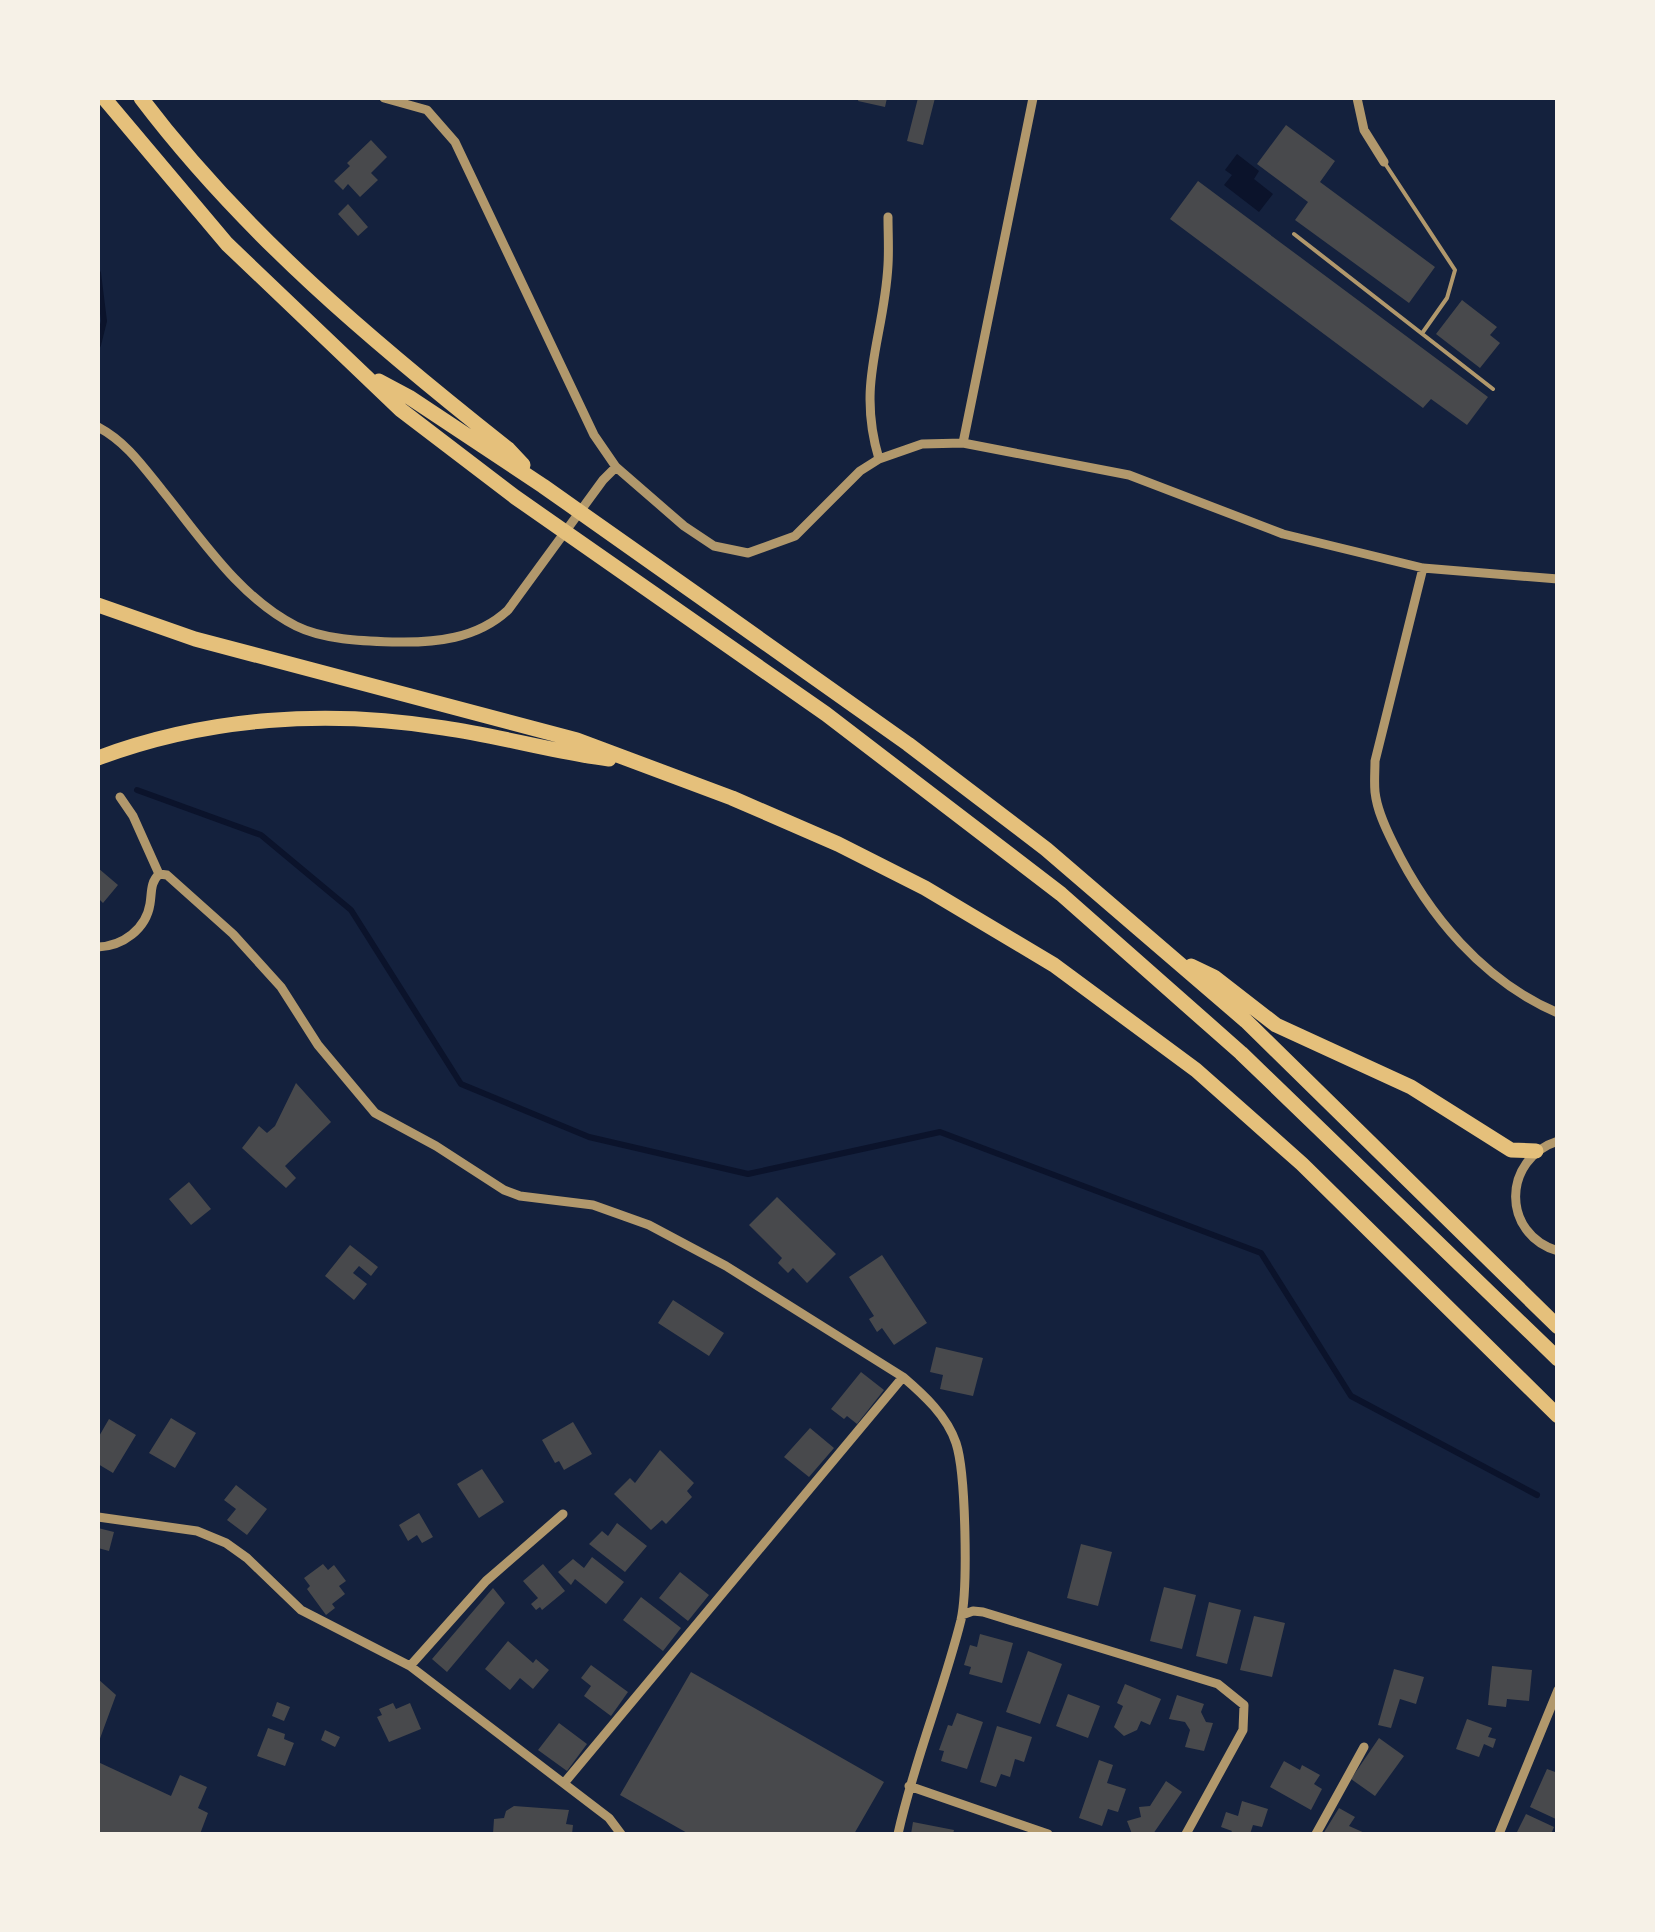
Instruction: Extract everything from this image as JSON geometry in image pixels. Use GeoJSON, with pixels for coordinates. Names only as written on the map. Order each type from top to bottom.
{"type":"FeatureCollection","features":[{"type":"Feature","properties":{"kind":"highway"},"geometry":{"type":"LineString","coordinates":[[104,98],[227,244],[401,410],[514,497],[826,714],[1061,894],[1241,1053],[1558,1359]]}},
{"type":"Feature","properties":{"kind":"highway"},"geometry":{"type":"LineString","coordinates":[[141,98],[210,180],[333,306],[508,448],[544,486]]}},
{"type":"Feature","properties":{"kind":"highway"},"geometry":{"type":"LineString","coordinates":[[365,374],[409,397],[544,486],[908,744],[1046,850],[1175,958],[1330,1102],[1558,1327]]}},
{"type":"Feature","properties":{"kind":"highway"},"geometry":{"type":"LineString","coordinates":[[98,605],[195,639],[578,740],[732,798],[838,844],[925,888],[1054,965],[1210,1082],[1302,1164],[1558,1416]]}},
{"type":"Feature","properties":{"kind":"highway"},"geometry":{"type":"LineString","coordinates":[[98,758],[137,743],[196,729],[319,718],[444,728],[573,755],[628,762]]}},
{"type":"Feature","properties":{"kind":"highway"},"geometry":{"type":"LineString","coordinates":[[1175,958],[1214,977],[1276,1025],[1411,1087],[1511,1150],[1536,1151]]}},
{"type":"Feature","properties":{"kind":"street"},"geometry":{"type":"LineString","coordinates":[[384,98],[427,110],[455,142],[594,436],[616,467],[684,526],[714,546],[748,553],[795,536],[860,471],[880,459],[922,444],[963,443],[1128,475],[1283,534],[1423,568],[1558,579]]}},
{"type":"Feature","properties":{"kind":"street"},"geometry":{"type":"LineString","coordinates":[[963,443],[1033,98]]}},
{"type":"Feature","properties":{"kind":"street"},"geometry":{"type":"LineString","coordinates":[[1358,98],[1364,130],[1384,162]]}},
{"type":"Feature","properties":{"kind":"street"},"geometry":{"type":"LineString","coordinates":[[880,459],[869,425],[868,394],[888,266],[888,218]]}},
{"type":"Feature","properties":{"kind":"street"},"geometry":{"type":"LineString","coordinates":[[98,427],[120,439],[214,555],[255,598],[298,627],[356,640],[437,644],[496,621],[616,467]]}},
{"type":"Feature","properties":{"kind":"street"},"geometry":{"type":"LineString","coordinates":[[1423,568],[1375,761],[1375,794],[1381,818],[1422,897],[1463,946],[1502,981],[1558,1013]]}},
{"type":"Feature","properties":{"kind":"street"},"geometry":{"type":"LineString","coordinates":[[120,797],[134,816],[159,874],[173,880],[256,958],[318,1044],[386,1122],[436,1146],[504,1190],[520,1196],[593,1204],[650,1225],[726,1266],[903,1378],[941,1415],[956,1442],[964,1489],[962,1615],[908,1786],[898,1834]]}},
{"type":"Feature","properties":{"kind":"street"},"geometry":{"type":"LineString","coordinates":[[98,948],[122,941],[145,921],[152,880],[159,874]]}},
{"type":"Feature","properties":{"kind":"street"},"geometry":{"type":"LineString","coordinates":[[1558,1141],[1536,1151],[1522,1167],[1515,1184],[1514,1203],[1520,1222],[1532,1238],[1558,1252]]}},
{"type":"Feature","properties":{"kind":"street"},"geometry":{"type":"LineString","coordinates":[[565,1782],[903,1378]]}},
{"type":"Feature","properties":{"kind":"street"},"geometry":{"type":"LineString","coordinates":[[410,1666],[486,1582],[563,1514]]}},
{"type":"Feature","properties":{"kind":"street"},"geometry":{"type":"LineString","coordinates":[[98,1518],[154,1524],[216,1538],[247,1558],[314,1619],[410,1666],[565,1782],[609,1818],[621,1834]]}},
{"type":"Feature","properties":{"kind":"street"},"geometry":{"type":"LineString","coordinates":[[962,1615],[983,1612],[1218,1684],[1244,1706],[1243,1730],[1186,1834]]}},
{"type":"Feature","properties":{"kind":"street"},"geometry":{"type":"LineString","coordinates":[[1499,1834],[1558,1690]]}},
{"type":"Feature","properties":{"kind":"street"},"geometry":{"type":"LineString","coordinates":[[1316,1834],[1364,1747]]}},
{"type":"Feature","properties":{"kind":"street"},"geometry":{"type":"LineString","coordinates":[[908,1786],[1048,1834]]}},
{"type":"Feature","properties":{"kind":"lane"},"geometry":{"type":"LineString","coordinates":[[1384,162],[1455,270],[1448,298],[1422,333]]}},
{"type":"Feature","properties":{"kind":"lane"},"geometry":{"type":"LineString","coordinates":[[1294,234],[1493,389]]}},
{"type":"Feature","properties":{"kind":"water"},"geometry":{"type":"Polygon","coordinates":[[[1237,154],[1259,171],[1254,179],[1273,194],[1259,212],[1224,185],[1232,175],[1225,170],[1237,154]]]}},
{"type":"Feature","properties":{"kind":"building"},"geometry":{"type":"Polygon","coordinates":[[[887,98],[885,107],[858,101],[887,98]]]}},
{"type":"Feature","properties":{"kind":"building"},"geometry":{"type":"Polygon","coordinates":[[[918,98],[935,98],[923,145],[907,141],[918,98]]]}},
{"type":"Feature","properties":{"kind":"building"},"geometry":{"type":"Polygon","coordinates":[[[1286,125],[1335,161],[1320,182],[1435,267],[1409,303],[1295,220],[1308,202],[1257,164],[1286,125]]]}},
{"type":"Feature","properties":{"kind":"building"},"geometry":{"type":"Polygon","coordinates":[[[371,140],[387,157],[371,173],[378,180],[360,197],[348,184],[343,190],[334,181],[371,140]]]}},
{"type":"Feature","properties":{"kind":"building"},"geometry":{"type":"Polygon","coordinates":[[[1198,181],[1488,397],[1467,425],[1431,399],[1423,408],[1170,219],[1198,181]]]}},
{"type":"Feature","properties":{"kind":"building"},"geometry":{"type":"Polygon","coordinates":[[[348,204],[368,227],[358,236],[338,214],[348,204]]]}},
{"type":"Feature","properties":{"kind":"building"},"geometry":{"type":"Polygon","coordinates":[[[1462,300],[1497,327],[1490,335],[1500,343],[1480,368],[1436,334],[1462,300]]]}},
{"type":"Feature","properties":{"kind":"building"},"geometry":{"type":"Polygon","coordinates":[[[98,868],[118,885],[103,903],[98,898],[98,868]]]}},
{"type":"Feature","properties":{"kind":"building"},"geometry":{"type":"Polygon","coordinates":[[[296,1083],[331,1122],[285,1166],[296,1178],[286,1188],[242,1148],[259,1126],[267,1133],[275,1126],[296,1083]]]}},
{"type":"Feature","properties":{"kind":"building"},"geometry":{"type":"Polygon","coordinates":[[[189,1182],[211,1209],[191,1225],[169,1199],[189,1182]]]}},
{"type":"Feature","properties":{"kind":"building"},"geometry":{"type":"Polygon","coordinates":[[[777,1197],[836,1254],[807,1283],[793,1268],[788,1273],[778,1263],[782,1258],[749,1225],[777,1197]]]}},
{"type":"Feature","properties":{"kind":"building"},"geometry":{"type":"Polygon","coordinates":[[[350,1245],[378,1267],[371,1276],[359,1266],[353,1273],[367,1284],[354,1300],[325,1276],[350,1245]]]}},
{"type":"Feature","properties":{"kind":"building"},"geometry":{"type":"Polygon","coordinates":[[[882,1255],[927,1323],[894,1345],[882,1328],[877,1332],[869,1319],[874,1316],[849,1277],[882,1255]]]}},
{"type":"Feature","properties":{"kind":"building"},"geometry":{"type":"Polygon","coordinates":[[[673,1300],[724,1333],[709,1356],[658,1323],[673,1300]]]}},
{"type":"Feature","properties":{"kind":"building"},"geometry":{"type":"Polygon","coordinates":[[[936,1347],[983,1358],[973,1396],[940,1389],[943,1375],[930,1372],[936,1347]]]}},
{"type":"Feature","properties":{"kind":"building"},"geometry":{"type":"Polygon","coordinates":[[[861,1372],[884,1390],[857,1424],[831,1409],[861,1372]]]}},
{"type":"Feature","properties":{"kind":"building"},"geometry":{"type":"Polygon","coordinates":[[[171,1418],[196,1433],[175,1468],[149,1453],[171,1418]]]}},
{"type":"Feature","properties":{"kind":"building"},"geometry":{"type":"Polygon","coordinates":[[[109,1419],[136,1435],[113,1473],[98,1464],[98,1438],[109,1419]]]}},
{"type":"Feature","properties":{"kind":"building"},"geometry":{"type":"Polygon","coordinates":[[[573,1422],[592,1454],[564,1470],[559,1461],[555,1463],[542,1440],[573,1422]]]}},
{"type":"Feature","properties":{"kind":"building"},"geometry":{"type":"Polygon","coordinates":[[[810,1428],[834,1448],[809,1477],[784,1457],[810,1428]]]}},
{"type":"Feature","properties":{"kind":"building"},"geometry":{"type":"Polygon","coordinates":[[[660,1450],[694,1483],[687,1491],[692,1497],[666,1524],[662,1520],[651,1530],[614,1494],[630,1478],[635,1483],[660,1450]]]}},
{"type":"Feature","properties":{"kind":"building"},"geometry":{"type":"Polygon","coordinates":[[[482,1469],[504,1502],[479,1518],[457,1484],[482,1469]]]}},
{"type":"Feature","properties":{"kind":"building"},"geometry":{"type":"Polygon","coordinates":[[[236,1485],[267,1509],[247,1535],[227,1520],[236,1509],[224,1500],[236,1485]]]}},
{"type":"Feature","properties":{"kind":"building"},"geometry":{"type":"Polygon","coordinates":[[[419,1513],[433,1537],[422,1543],[417,1535],[408,1541],[399,1525],[419,1513]]]}},
{"type":"Feature","properties":{"kind":"building"},"geometry":{"type":"Polygon","coordinates":[[[617,1523],[647,1546],[625,1572],[589,1544],[602,1531],[608,1536],[617,1523]]]}},
{"type":"Feature","properties":{"kind":"building"},"geometry":{"type":"Polygon","coordinates":[[[98,1528],[114,1532],[109,1551],[98,1548],[98,1528]]]}},
{"type":"Feature","properties":{"kind":"building"},"geometry":{"type":"Polygon","coordinates":[[[1081,1544],[1112,1552],[1098,1606],[1067,1598],[1081,1544]]]}},
{"type":"Feature","properties":{"kind":"building"},"geometry":{"type":"Polygon","coordinates":[[[592,1557],[624,1582],[606,1604],[575,1579],[571,1585],[558,1572],[573,1559],[584,1568],[592,1557]]]}},
{"type":"Feature","properties":{"kind":"building"},"geometry":{"type":"Polygon","coordinates":[[[323,1564],[328,1570],[334,1565],[346,1581],[339,1586],[345,1594],[326,1615],[307,1589],[310,1586],[304,1578],[323,1564]]]}},
{"type":"Feature","properties":{"kind":"building"},"geometry":{"type":"Polygon","coordinates":[[[543,1564],[565,1591],[542,1610],[536,1610],[531,1604],[538,1598],[523,1581],[543,1564]]]}},
{"type":"Feature","properties":{"kind":"building"},"geometry":{"type":"Polygon","coordinates":[[[680,1572],[709,1595],[688,1621],[659,1598],[680,1572]]]}},
{"type":"Feature","properties":{"kind":"building"},"geometry":{"type":"Polygon","coordinates":[[[1164,1587],[1196,1595],[1182,1649],[1150,1641],[1164,1587]]]}},
{"type":"Feature","properties":{"kind":"building"},"geometry":{"type":"Polygon","coordinates":[[[493,1588],[505,1603],[447,1672],[432,1659],[493,1588]]]}},
{"type":"Feature","properties":{"kind":"building"},"geometry":{"type":"Polygon","coordinates":[[[641,1597],[681,1628],[663,1651],[623,1620],[641,1597]]]}},
{"type":"Feature","properties":{"kind":"building"},"geometry":{"type":"Polygon","coordinates":[[[1209,1602],[1241,1610],[1227,1664],[1196,1656],[1209,1602]]]}},
{"type":"Feature","properties":{"kind":"building"},"geometry":{"type":"Polygon","coordinates":[[[1254,1616],[1285,1623],[1272,1677],[1240,1670],[1254,1616]]]}},
{"type":"Feature","properties":{"kind":"building"},"geometry":{"type":"Polygon","coordinates":[[[980,1634],[1013,1643],[1002,1683],[969,1674],[971,1667],[964,1665],[970,1645],[977,1647],[980,1634]]]}},
{"type":"Feature","properties":{"kind":"building"},"geometry":{"type":"Polygon","coordinates":[[[508,1641],[533,1663],[536,1659],[549,1670],[533,1689],[520,1678],[510,1690],[485,1669],[508,1641]]]}},
{"type":"Feature","properties":{"kind":"building"},"geometry":{"type":"Polygon","coordinates":[[[1028,1651],[1062,1664],[1040,1724],[1006,1712],[1028,1651]]]}},
{"type":"Feature","properties":{"kind":"building"},"geometry":{"type":"Polygon","coordinates":[[[591,1665],[628,1692],[611,1716],[584,1696],[591,1686],[581,1678],[591,1665]]]}},
{"type":"Feature","properties":{"kind":"building"},"geometry":{"type":"Polygon","coordinates":[[[1492,1666],[1532,1670],[1529,1701],[1507,1699],[1506,1707],[1488,1705],[1492,1666]]]}},
{"type":"Feature","properties":{"kind":"building"},"geometry":{"type":"Polygon","coordinates":[[[1394,1669],[1424,1677],[1416,1704],[1400,1699],[1391,1728],[1378,1725],[1394,1669]]]}},
{"type":"Feature","properties":{"kind":"building"},"geometry":{"type":"Polygon","coordinates":[[[691,1672],[884,1782],[854,1834],[689,1834],[620,1795],[691,1672]]]}},
{"type":"Feature","properties":{"kind":"building"},"geometry":{"type":"Polygon","coordinates":[[[98,1679],[116,1695],[98,1744],[98,1679]]]}},
{"type":"Feature","properties":{"kind":"building"},"geometry":{"type":"Polygon","coordinates":[[[1125,1684],[1161,1699],[1150,1725],[1141,1721],[1137,1730],[1124,1736],[1114,1727],[1123,1706],[1117,1703],[1125,1684]]]}},
{"type":"Feature","properties":{"kind":"building"},"geometry":{"type":"Polygon","coordinates":[[[1068,1694],[1100,1706],[1088,1738],[1056,1726],[1068,1694]]]}},
{"type":"Feature","properties":{"kind":"building"},"geometry":{"type":"Polygon","coordinates":[[[1177,1695],[1204,1704],[1201,1712],[1206,1722],[1213,1723],[1204,1751],[1185,1747],[1190,1730],[1185,1722],[1169,1719],[1177,1695]]]}},
{"type":"Feature","properties":{"kind":"building"},"geometry":{"type":"Polygon","coordinates":[[[277,1702],[290,1707],[284,1721],[272,1716],[277,1702]]]}},
{"type":"Feature","properties":{"kind":"building"},"geometry":{"type":"Polygon","coordinates":[[[393,1703],[396,1709],[410,1703],[421,1729],[389,1742],[377,1717],[382,1715],[379,1709],[393,1703]]]}},
{"type":"Feature","properties":{"kind":"building"},"geometry":{"type":"Polygon","coordinates":[[[957,1713],[983,1722],[967,1769],[941,1761],[944,1751],[939,1750],[957,1713]]]}},
{"type":"Feature","properties":{"kind":"building"},"geometry":{"type":"Polygon","coordinates":[[[1467,1719],[1492,1728],[1488,1737],[1496,1739],[1493,1748],[1484,1744],[1479,1757],[1456,1749],[1467,1719]]]}},
{"type":"Feature","properties":{"kind":"building"},"geometry":{"type":"Polygon","coordinates":[[[559,1723],[587,1744],[567,1771],[538,1750],[559,1723]]]}},
{"type":"Feature","properties":{"kind":"building"},"geometry":{"type":"Polygon","coordinates":[[[997,1726],[1032,1737],[1024,1762],[1015,1759],[1010,1777],[1001,1774],[996,1787],[980,1782],[997,1726]]]}},
{"type":"Feature","properties":{"kind":"building"},"geometry":{"type":"Polygon","coordinates":[[[268,1728],[285,1734],[284,1739],[294,1743],[285,1766],[257,1756],[268,1728]]]}},
{"type":"Feature","properties":{"kind":"building"},"geometry":{"type":"Polygon","coordinates":[[[325,1730],[340,1737],[335,1747],[321,1740],[325,1730]]]}},
{"type":"Feature","properties":{"kind":"building"},"geometry":{"type":"Polygon","coordinates":[[[1379,1738],[1404,1756],[1375,1796],[1351,1779],[1379,1738]]]}},
{"type":"Feature","properties":{"kind":"building"},"geometry":{"type":"Polygon","coordinates":[[[1099,1760],[1113,1765],[1107,1783],[1126,1789],[1118,1812],[1108,1809],[1102,1826],[1079,1818],[1099,1760]]]}},
{"type":"Feature","properties":{"kind":"building"},"geometry":{"type":"Polygon","coordinates":[[[1284,1761],[1320,1775],[1314,1784],[1322,1789],[1311,1810],[1270,1787],[1284,1761]]]}},
{"type":"Feature","properties":{"kind":"building"},"geometry":{"type":"Polygon","coordinates":[[[98,1762],[171,1796],[180,1775],[207,1787],[198,1808],[208,1813],[200,1834],[98,1834],[98,1762]]]}},
{"type":"Feature","properties":{"kind":"building"},"geometry":{"type":"Polygon","coordinates":[[[1547,1769],[1558,1773],[1558,1820],[1530,1807],[1547,1769]]]}},
{"type":"Feature","properties":{"kind":"building"},"geometry":{"type":"Polygon","coordinates":[[[1166,1781],[1182,1792],[1153,1834],[1132,1834],[1127,1821],[1141,1817],[1139,1807],[1150,1806],[1166,1781]]]}},
{"type":"Feature","properties":{"kind":"building"},"geometry":{"type":"Polygon","coordinates":[[[1242,1801],[1268,1809],[1262,1827],[1253,1825],[1250,1834],[1230,1834],[1232,1831],[1221,1827],[1226,1812],[1238,1816],[1242,1801]]]}},
{"type":"Feature","properties":{"kind":"building"},"geometry":{"type":"Polygon","coordinates":[[[514,1806],[569,1810],[566,1824],[573,1825],[572,1834],[493,1834],[494,1819],[504,1818],[514,1806]]]}},
{"type":"Feature","properties":{"kind":"building"},"geometry":{"type":"Polygon","coordinates":[[[1339,1808],[1355,1817],[1349,1826],[1367,1834],[1323,1834],[1339,1808]]]}},
{"type":"Feature","properties":{"kind":"building"},"geometry":{"type":"Polygon","coordinates":[[[1526,1814],[1554,1827],[1551,1834],[1516,1834],[1526,1814]]]}},
{"type":"Feature","properties":{"kind":"building"},"geometry":{"type":"Polygon","coordinates":[[[913,1822],[954,1830],[953,1834],[911,1834],[913,1822]]]}},
{"type":"Feature","properties":{"kind":"waterway"},"geometry":{"type":"LineString","coordinates":[[98,273],[104,321],[98,345]]}},
{"type":"Feature","properties":{"kind":"waterway"},"geometry":{"type":"LineString","coordinates":[[137,790],[261,835],[351,910],[461,1084],[589,1137],[748,1174],[940,1132],[1261,1253],[1351,1396],[1537,1495]]}}]}
